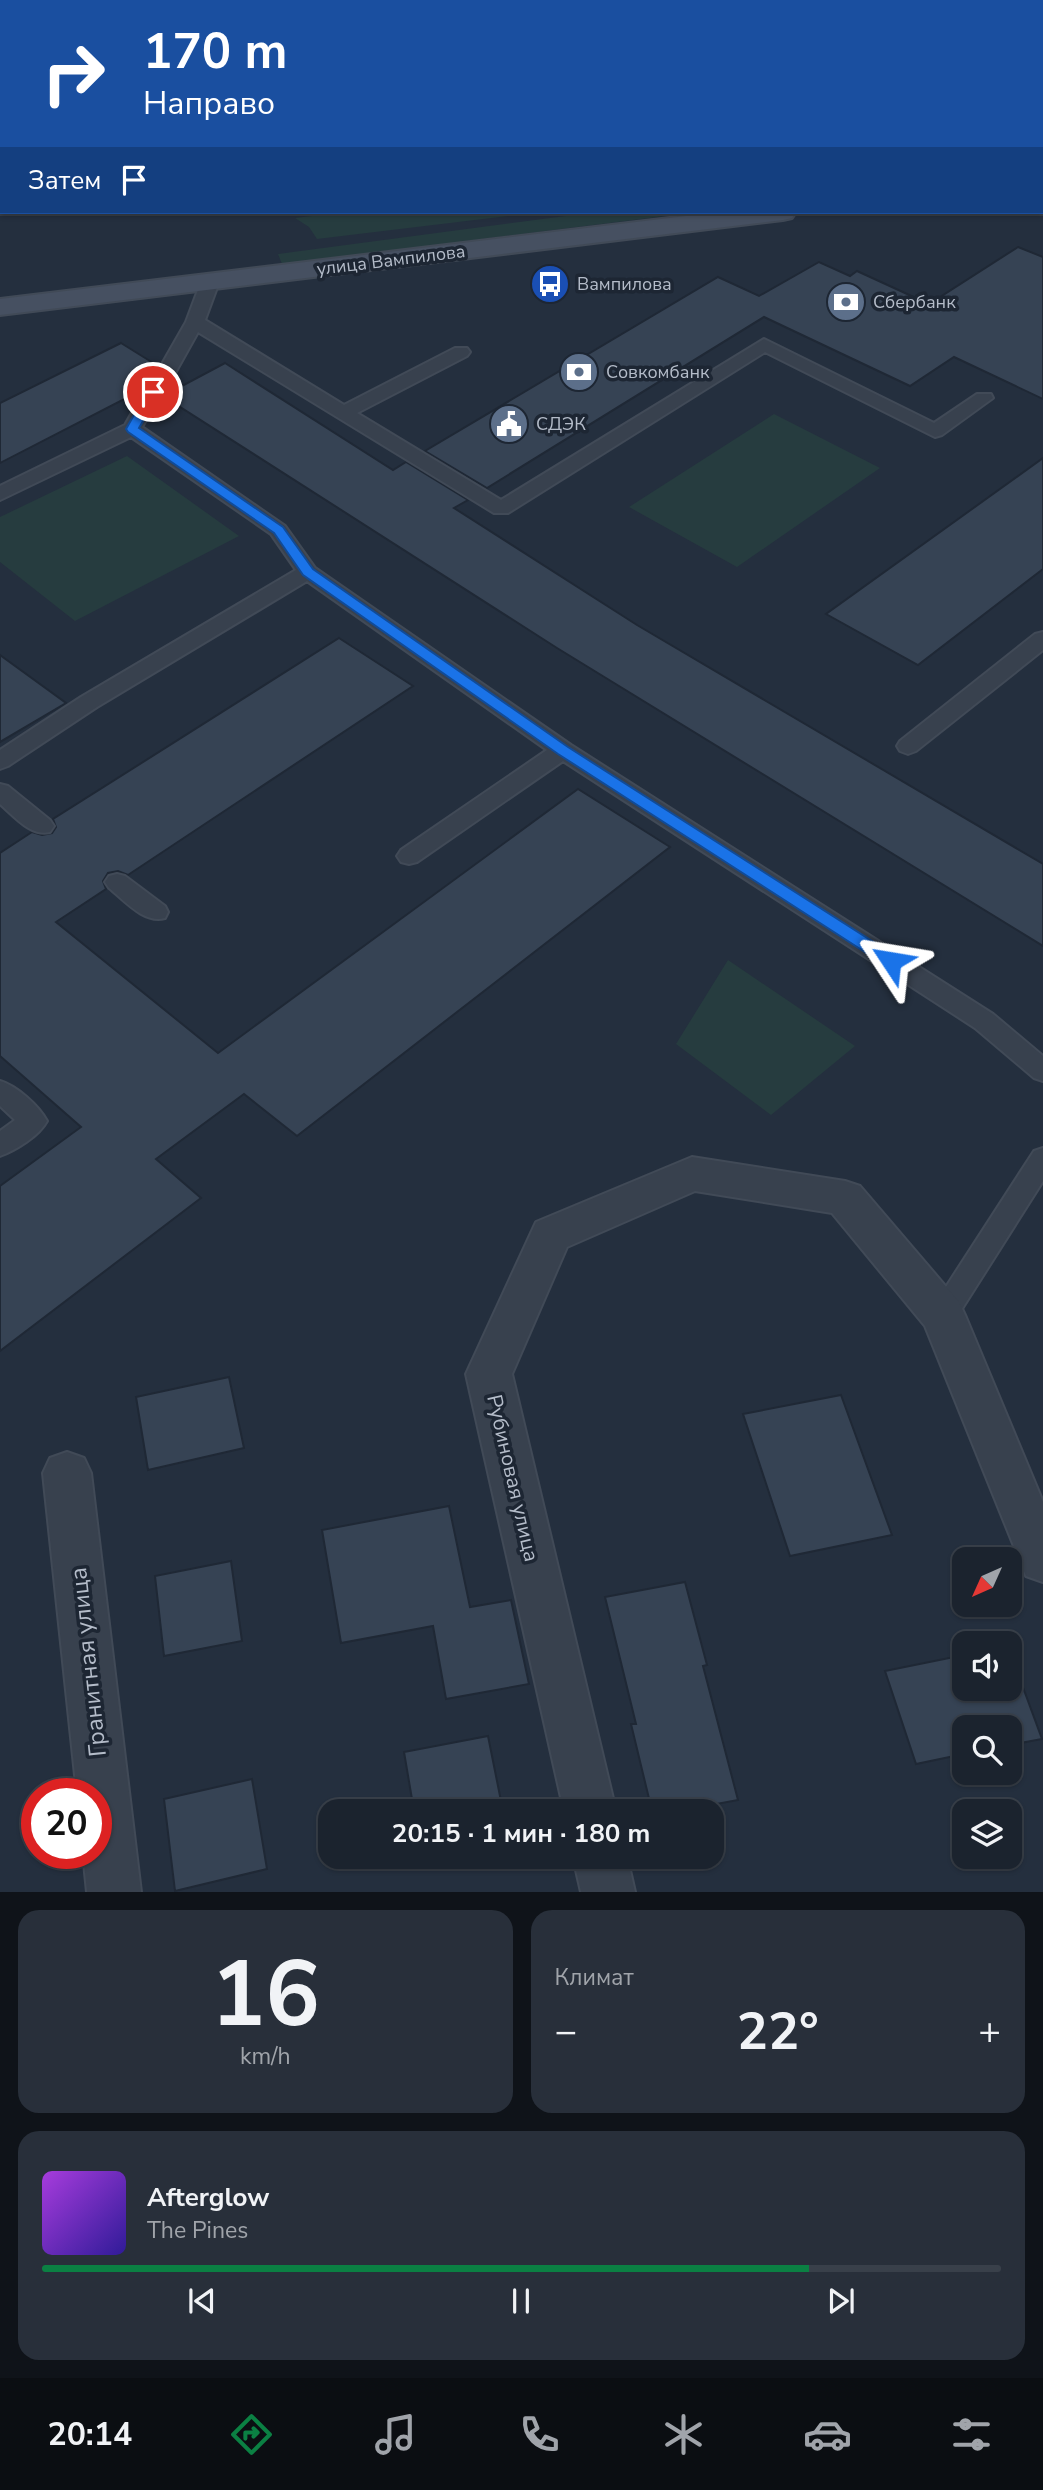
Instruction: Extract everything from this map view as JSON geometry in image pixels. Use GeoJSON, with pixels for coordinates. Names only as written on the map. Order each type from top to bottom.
{"type":"FeatureCollection","features":[{"type":"Feature","properties":{"kind":"street","name":"улица Вампилова"},"geometry":{"type":"LineString","coordinates":[[0,307],[767,214]]}},
{"type":"Feature","properties":{"kind":"street","name":"Рубиновая улица"},"geometry":{"type":"LineString","coordinates":[[587,1799],[489,1374],[551,1235],[692,1174],[845,1198],[943,1315],[1043,1560]]}},
{"type":"Feature","properties":{"kind":"street","name":"Гранитная улица"},"geometry":{"type":"LineString","coordinates":[[67,1473],[114,1892]]}},
{"type":"Feature","properties":{"kind":"street"},"geometry":{"type":"LineString","coordinates":[[603,1869],[608,1892]]}},
{"type":"Feature","properties":{"kind":"lane"},"geometry":{"type":"LineString","coordinates":[[166,371],[195,322],[210,282]]}},
{"type":"Feature","properties":{"kind":"lane"},"geometry":{"type":"LineString","coordinates":[[195,322],[501,509],[764,344],[935,431],[984,398]]}},
{"type":"Feature","properties":{"kind":"lane"},"geometry":{"type":"LineString","coordinates":[[343,413],[461,352]]}},
{"type":"Feature","properties":{"kind":"lane"},"geometry":{"type":"LineString","coordinates":[[0,494],[132,429],[153,392]]}},
{"type":"Feature","properties":{"kind":"lane"},"geometry":{"type":"LineString","coordinates":[[132,429],[278,530],[308,572],[563,750],[984,1021],[1043,1071]]}},
{"type":"Feature","properties":{"kind":"lane"},"geometry":{"type":"LineString","coordinates":[[0,761],[89,702],[308,572]]}},
{"type":"Feature","properties":{"kind":"lane"},"geometry":{"type":"LineString","coordinates":[[908,746],[1043,639]]}},
{"type":"Feature","properties":{"kind":"lane"},"geometry":{"type":"LineString","coordinates":[[409,856],[563,750]]}},
{"type":"Feature","properties":{"kind":"lane"},"geometry":{"type":"LineString","coordinates":[[0,792],[42,826]]}},
{"type":"Feature","properties":{"kind":"lane"},"geometry":{"type":"LineString","coordinates":[[117,882],[156,912]]}},
{"type":"Feature","properties":{"kind":"lane"},"geometry":{"type":"LineString","coordinates":[[0,1091],[34,1121],[0,1144]]}},
{"type":"Feature","properties":{"kind":"lane"},"geometry":{"type":"LineString","coordinates":[[943,1315],[1043,1159]]}},
{"type":"Feature","properties":{"kind":"green space"},"geometry":{"type":"Polygon","coordinates":[[[328,214],[523,214],[317,239],[309,227],[295,218],[328,214]]]}},
{"type":"Feature","properties":{"kind":"green space"},"geometry":{"type":"Polygon","coordinates":[[[581,214],[681,214],[282,264],[278,254],[581,214]]]}},
{"type":"Feature","properties":{"kind":"green space"},"geometry":{"type":"Polygon","coordinates":[[[774,414],[880,468],[737,567],[629,507],[774,414]]]}},
{"type":"Feature","properties":{"kind":"green space"},"geometry":{"type":"Polygon","coordinates":[[[127,456],[239,536],[75,621],[0,562],[0,517],[127,456]]]}},
{"type":"Feature","properties":{"kind":"green space"},"geometry":{"type":"Polygon","coordinates":[[[728,960],[855,1046],[771,1115],[676,1044],[728,960]]]}},
{"type":"Feature","properties":{"kind":"building"},"geometry":{"type":"Polygon","coordinates":[[[1018,247],[1043,257],[1043,399],[954,357],[910,386],[764,317],[487,488],[425,451],[718,277],[759,296],[819,262],[850,276],[857,271],[929,304],[1018,247]]]}},
{"type":"Feature","properties":{"kind":"building"},"geometry":{"type":"Polygon","coordinates":[[[121,343],[158,366],[158,376],[167,378],[145,385],[142,390],[0,463],[0,403],[121,343]]]}},
{"type":"Feature","properties":{"kind":"building"},"geometry":{"type":"Polygon","coordinates":[[[225,363],[393,470],[406,462],[468,500],[454,508],[637,625],[1043,864],[1043,946],[557,648],[163,396],[225,363]]]}},
{"type":"Feature","properties":{"kind":"building"},"geometry":{"type":"Polygon","coordinates":[[[1043,458],[1043,569],[918,665],[826,614],[1043,458]]]}},
{"type":"Feature","properties":{"kind":"building"},"geometry":{"type":"Polygon","coordinates":[[[339,638],[413,686],[128,875],[118,871],[108,873],[103,881],[106,889],[56,922],[218,1053],[578,789],[670,847],[297,1136],[244,1094],[156,1159],[201,1198],[0,1351],[0,1186],[81,1127],[0,1056],[0,853],[32,832],[42,835],[52,833],[56,827],[53,819],[339,638]]]}},
{"type":"Feature","properties":{"kind":"building"},"geometry":{"type":"Polygon","coordinates":[[[0,655],[66,703],[0,742],[0,655]]]}},
{"type":"Feature","properties":{"kind":"building"},"geometry":{"type":"Polygon","coordinates":[[[229,1377],[244,1448],[148,1470],[136,1397],[229,1377]]]}},
{"type":"Feature","properties":{"kind":"building"},"geometry":{"type":"Polygon","coordinates":[[[841,1395],[892,1535],[790,1556],[743,1414],[841,1395]]]}},
{"type":"Feature","properties":{"kind":"building"},"geometry":{"type":"Polygon","coordinates":[[[449,1506],[470,1607],[511,1600],[529,1684],[446,1699],[433,1626],[341,1643],[322,1530],[449,1506]]]}},
{"type":"Feature","properties":{"kind":"building"},"geometry":{"type":"Polygon","coordinates":[[[231,1561],[242,1641],[164,1656],[155,1576],[231,1561]]]}},
{"type":"Feature","properties":{"kind":"building"},"geometry":{"type":"Polygon","coordinates":[[[685,1582],[707,1665],[703,1666],[738,1800],[724,1803],[724,1799],[649,1799],[631,1724],[636,1724],[605,1597],[685,1582]]]}},
{"type":"Feature","properties":{"kind":"building"},"geometry":{"type":"Polygon","coordinates":[[[952,1657],[952,1701],[1022,1701],[1022,1685],[1042,1739],[1022,1743],[1022,1715],[952,1715],[952,1756],[916,1764],[885,1671],[952,1657]]]}},
{"type":"Feature","properties":{"kind":"building"},"geometry":{"type":"Polygon","coordinates":[[[488,1736],[501,1799],[412,1799],[404,1752],[488,1736]]]}},
{"type":"Feature","properties":{"kind":"building"},"geometry":{"type":"Polygon","coordinates":[[[252,1779],[267,1869],[175,1891],[164,1799],[252,1779]]]}},
{"type":"Feature","properties":{"kind":"place","name":"Вампилова"},"geometry":{"type":"Point","coordinates":[550,284]}},
{"type":"Feature","properties":{"kind":"place","name":"Сбербанк"},"geometry":{"type":"Point","coordinates":[846,302]}},
{"type":"Feature","properties":{"kind":"place","name":"Совкомбанк"},"geometry":{"type":"Point","coordinates":[579,372]}},
{"type":"Feature","properties":{"kind":"place","name":"СДЭК"},"geometry":{"type":"Point","coordinates":[509,424]}},
{"type":"Feature","properties":{"kind":"route"},"geometry":{"type":"LineString","coordinates":[[153,392],[132,429],[278,530],[308,572],[563,750],[891,961]]}}]}
